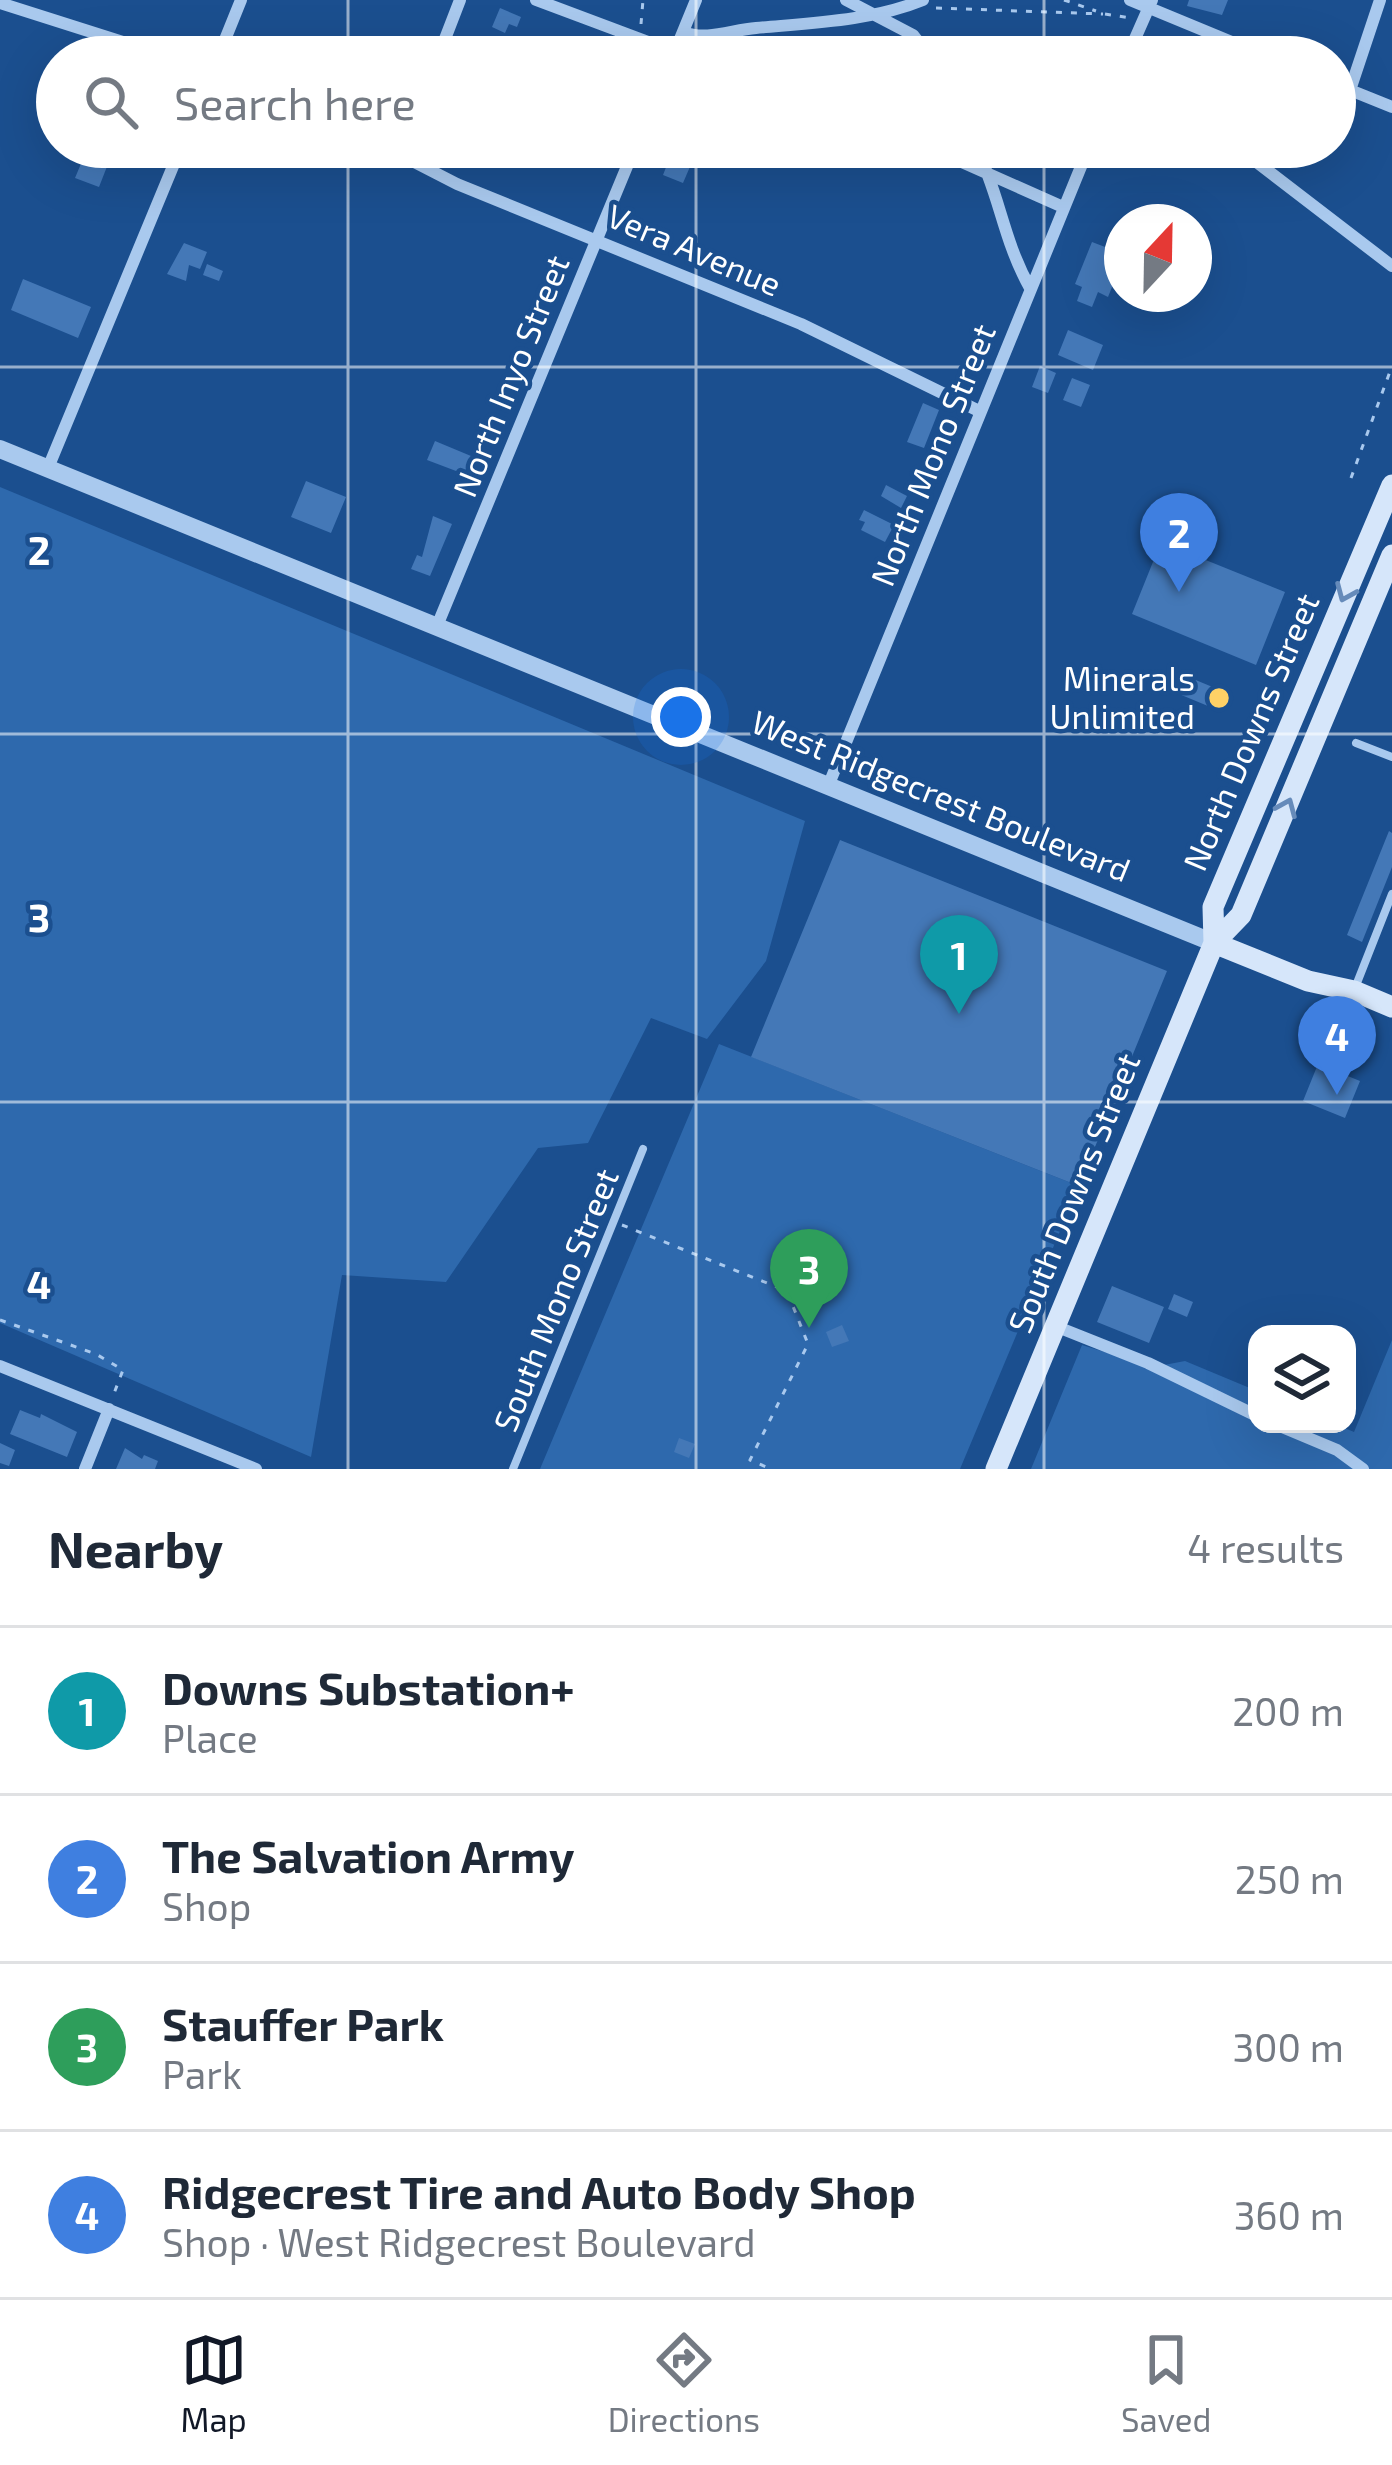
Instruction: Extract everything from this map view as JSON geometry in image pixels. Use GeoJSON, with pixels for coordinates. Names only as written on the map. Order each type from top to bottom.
{"type":"FeatureCollection","features":[{"type":"Feature","properties":{"kind":"main road","name":"North Downs Street"},"geometry":{"type":"LineString","coordinates":[[1214,943],[1213,907],[1392,485]]}},
{"type":"Feature","properties":{"kind":"main road","name":"North Downs Street"},"geometry":{"type":"LineString","coordinates":[[1214,943],[1241,915],[1392,555]]}},
{"type":"Feature","properties":{"kind":"main road","name":"West Ridgecrest Boulevard"},"geometry":{"type":"LineString","coordinates":[[1214,943],[1308,981],[1392,1006]]}},
{"type":"Feature","properties":{"kind":"main road","name":"South Downs Street"},"geometry":{"type":"LineString","coordinates":[[996,1469],[1214,943]]}},
{"type":"Feature","properties":{"kind":"street"},"geometry":{"type":"LineString","coordinates":[[227,36],[242,0]]}},
{"type":"Feature","properties":{"kind":"street"},"geometry":{"type":"LineString","coordinates":[[446,36],[460,0]]}},
{"type":"Feature","properties":{"kind":"street"},"geometry":{"type":"LineString","coordinates":[[536,0],[634,36]]}},
{"type":"Feature","properties":{"kind":"street"},"geometry":{"type":"LineString","coordinates":[[681,36],[696,0]]}},
{"type":"Feature","properties":{"kind":"street"},"geometry":{"type":"LineString","coordinates":[[846,0],[914,36]]}},
{"type":"Feature","properties":{"kind":"street"},"geometry":{"type":"LineString","coordinates":[[709,36],[803,26],[904,8],[923,0]]}},
{"type":"Feature","properties":{"kind":"street"},"geometry":{"type":"LineString","coordinates":[[1130,0],[1216,36]]}},
{"type":"Feature","properties":{"kind":"street"},"geometry":{"type":"LineString","coordinates":[[1356,72],[1379,0]]}},
{"type":"Feature","properties":{"kind":"street"},"geometry":{"type":"LineString","coordinates":[[0,3],[104,36]]}},
{"type":"Feature","properties":{"kind":"street"},"geometry":{"type":"LineString","coordinates":[[683,32],[693,36]]}},
{"type":"Feature","properties":{"kind":"street"},"geometry":{"type":"LineString","coordinates":[[1356,93],[1392,107]]}},
{"type":"Feature","properties":{"kind":"street"},"geometry":{"type":"LineString","coordinates":[[48,468],[172,168]]}},
{"type":"Feature","properties":{"kind":"street","name":"Vera Avenue"},"geometry":{"type":"LineString","coordinates":[[428,168],[801,324],[979,411]]}},
{"type":"Feature","properties":{"kind":"street","name":"North Inyo Street"},"geometry":{"type":"LineString","coordinates":[[437,626],[626,168]]}},
{"type":"Feature","properties":{"kind":"street"},"geometry":{"type":"LineString","coordinates":[[977,168],[1063,207]]}},
{"type":"Feature","properties":{"kind":"street"},"geometry":{"type":"LineString","coordinates":[[988,168],[1011,254],[1030,288]]}},
{"type":"Feature","properties":{"kind":"street","name":"North Mono Street"},"geometry":{"type":"LineString","coordinates":[[829,784],[1080,168]]}},
{"type":"Feature","properties":{"kind":"street"},"geometry":{"type":"LineString","coordinates":[[1264,168],[1392,266]]}},
{"type":"Feature","properties":{"kind":"street","name":"West Ridgecrest Boulevard"},"geometry":{"type":"LineString","coordinates":[[0,449],[1214,943]]}},
{"type":"Feature","properties":{"kind":"street"},"geometry":{"type":"LineString","coordinates":[[1055,1326],[1148,1363],[1248,1412]]}},
{"type":"Feature","properties":{"kind":"street"},"geometry":{"type":"LineString","coordinates":[[0,1366],[256,1469]]}},
{"type":"Feature","properties":{"kind":"street"},"geometry":{"type":"LineString","coordinates":[[85,1469],[109,1409]]}},
{"type":"Feature","properties":{"kind":"street"},"geometry":{"type":"LineString","coordinates":[[1296,1433],[1336,1450],[1363,1469]]}},
{"type":"Feature","properties":{"kind":"lane"},"geometry":{"type":"LineString","coordinates":[[1356,742],[1392,758]]}},
{"type":"Feature","properties":{"kind":"lane"},"geometry":{"type":"LineString","coordinates":[[1354,991],[1392,894]]}},
{"type":"Feature","properties":{"kind":"lane","name":"South Mono Street"},"geometry":{"type":"LineString","coordinates":[[513,1469],[643,1150]]}},
{"type":"Feature","properties":{"kind":"path"},"geometry":{"type":"LineString","coordinates":[[639,36],[643,0]]}},
{"type":"Feature","properties":{"kind":"path"},"geometry":{"type":"LineString","coordinates":[[1064,0],[1103,14]]}},
{"type":"Feature","properties":{"kind":"path"},"geometry":{"type":"LineString","coordinates":[[904,8],[1103,14],[1148,9]]}},
{"type":"Feature","properties":{"kind":"path"},"geometry":{"type":"LineString","coordinates":[[1351,478],[1392,366]]}},
{"type":"Feature","properties":{"kind":"path"},"geometry":{"type":"LineString","coordinates":[[613,1222],[787,1291],[808,1343],[750,1460],[771,1469]]}},
{"type":"Feature","properties":{"kind":"path"},"geometry":{"type":"LineString","coordinates":[[0,1320],[95,1354],[123,1370],[109,1409]]}},
{"type":"Feature","properties":{"kind":"shaded area"},"geometry":{"type":"Polygon","coordinates":[[[0,487],[805,821],[766,961],[707,1039],[651,1018],[588,1143],[538,1148],[446,1282],[342,1275],[311,1457],[0,1323],[0,487]]]}},
{"type":"Feature","properties":{"kind":"shaded area"},"geometry":{"type":"Polygon","coordinates":[[[719,1044],[1079,1186],[960,1469],[540,1469],[719,1044]]]}},
{"type":"Feature","properties":{"kind":"shaded area"},"geometry":{"type":"Polygon","coordinates":[[[1392,1340],[1392,1469],[1031,1469],[1082,1345],[1137,1362],[1185,1361],[1248,1387],[1248,1433],[1356,1433],[1392,1340]]]}},
{"type":"Feature","properties":{"kind":"building"},"geometry":{"type":"Polygon","coordinates":[[[1189,0],[1228,0],[1222,15],[1187,6],[1189,0]]]}},
{"type":"Feature","properties":{"kind":"building"},"geometry":{"type":"Polygon","coordinates":[[[500,8],[521,17],[517,27],[509,24],[505,33],[492,27],[500,8]]]}},
{"type":"Feature","properties":{"kind":"building"},"geometry":{"type":"Polygon","coordinates":[[[79,168],[106,168],[99,187],[75,178],[79,168]]]}},
{"type":"Feature","properties":{"kind":"building"},"geometry":{"type":"Polygon","coordinates":[[[666,168],[689,168],[683,183],[663,175],[666,168]]]}},
{"type":"Feature","properties":{"kind":"building"},"geometry":{"type":"Polygon","coordinates":[[[1092,242],[1104,247],[1104,295],[1098,292],[1092,307],[1077,301],[1082,287],[1075,284],[1092,242]]]}},
{"type":"Feature","properties":{"kind":"building"},"geometry":{"type":"Polygon","coordinates":[[[184,243],[207,252],[200,269],[189,265],[186,281],[167,274],[184,243]]]}},
{"type":"Feature","properties":{"kind":"building"},"geometry":{"type":"Polygon","coordinates":[[[207,264],[223,271],[219,281],[203,275],[207,264]]]}},
{"type":"Feature","properties":{"kind":"building"},"geometry":{"type":"Polygon","coordinates":[[[23,279],[91,307],[78,338],[11,310],[23,279]]]}},
{"type":"Feature","properties":{"kind":"building"},"geometry":{"type":"Polygon","coordinates":[[[1068,330],[1103,345],[1093,370],[1058,355],[1068,330]]]}},
{"type":"Feature","properties":{"kind":"building"},"geometry":{"type":"Polygon","coordinates":[[[1040,366],[1056,373],[1048,393],[1032,387],[1040,366]]]}},
{"type":"Feature","properties":{"kind":"building"},"geometry":{"type":"Polygon","coordinates":[[[1072,378],[1090,385],[1081,407],[1063,400],[1072,378]]]}},
{"type":"Feature","properties":{"kind":"building"},"geometry":{"type":"Polygon","coordinates":[[[923,403],[939,410],[924,448],[907,442],[923,403]]]}},
{"type":"Feature","properties":{"kind":"building"},"geometry":{"type":"Polygon","coordinates":[[[435,441],[471,456],[464,474],[427,460],[435,441]]]}},
{"type":"Feature","properties":{"kind":"building"},"geometry":{"type":"Polygon","coordinates":[[[306,481],[346,497],[331,533],[291,517],[306,481]]]}},
{"type":"Feature","properties":{"kind":"building"},"geometry":{"type":"Polygon","coordinates":[[[886,485],[907,496],[901,508],[881,496],[886,485]]]}},
{"type":"Feature","properties":{"kind":"building"},"geometry":{"type":"Polygon","coordinates":[[[864,510],[894,525],[885,542],[861,530],[864,510]]]}},
{"type":"Feature","properties":{"kind":"building"},"geometry":{"type":"Polygon","coordinates":[[[433,516],[452,524],[430,576],[411,569],[417,555],[422,557],[433,516]]]}},
{"type":"Feature","properties":{"kind":"building"},"geometry":{"type":"Polygon","coordinates":[[[1161,542],[1285,592],[1256,665],[1132,614],[1161,542]]]}},
{"type":"Feature","properties":{"kind":"building"},"geometry":{"type":"Polygon","coordinates":[[[1186,676],[1227,693],[1220,711],[1179,694],[1186,676]]]}},
{"type":"Feature","properties":{"kind":"building"},"geometry":{"type":"Polygon","coordinates":[[[1389,831],[1392,867],[1362,942],[1347,935],[1389,831]]]}},
{"type":"Feature","properties":{"kind":"building"},"geometry":{"type":"Polygon","coordinates":[[[840,840],[1167,971],[1079,1186],[751,1057],[840,840]]]}},
{"type":"Feature","properties":{"kind":"building"},"geometry":{"type":"Polygon","coordinates":[[[1318,1064],[1360,1081],[1345,1118],[1303,1101],[1318,1064]]]}},
{"type":"Feature","properties":{"kind":"building"},"geometry":{"type":"Polygon","coordinates":[[[1112,1286],[1164,1307],[1149,1343],[1097,1322],[1112,1286]]]}},
{"type":"Feature","properties":{"kind":"building"},"geometry":{"type":"Polygon","coordinates":[[[1174,1294],[1193,1302],[1187,1317],[1168,1309],[1174,1294]]]}},
{"type":"Feature","properties":{"kind":"building"},"geometry":{"type":"Polygon","coordinates":[[[842,1325],[849,1341],[832,1347],[826,1332],[842,1325]]]}},
{"type":"Feature","properties":{"kind":"building"},"geometry":{"type":"Polygon","coordinates":[[[20,1410],[40,1418],[41,1414],[77,1432],[67,1457],[10,1434],[20,1410]]]}},
{"type":"Feature","properties":{"kind":"building"},"geometry":{"type":"Polygon","coordinates":[[[679,1438],[695,1444],[689,1458],[674,1452],[679,1438]]]}},
{"type":"Feature","properties":{"kind":"building"},"geometry":{"type":"Polygon","coordinates":[[[0,1443],[15,1450],[9,1466],[0,1463],[0,1443]]]}},
{"type":"Feature","properties":{"kind":"building"},"geometry":{"type":"Polygon","coordinates":[[[125,1448],[142,1459],[144,1455],[158,1461],[155,1469],[116,1469],[125,1448]]]}},
{"type":"Feature","properties":{"kind":"place","name":"The Salvation Army"},"geometry":{"type":"Point","coordinates":[1179,592]}},
{"type":"Feature","properties":{"kind":"place","name":"Minerals Unlimited"},"geometry":{"type":"Point","coordinates":[1219,698]}},
{"type":"Feature","properties":{"kind":"place","name":"Downs Substation+"},"geometry":{"type":"Point","coordinates":[959,1014]}},
{"type":"Feature","properties":{"kind":"place","name":"Ridgecrest Tire and Auto Body Shop"},"geometry":{"type":"Point","coordinates":[1337,1095]}},
{"type":"Feature","properties":{"kind":"place","name":"Stauffer Park"},"geometry":{"type":"Point","coordinates":[809,1328]}}]}
